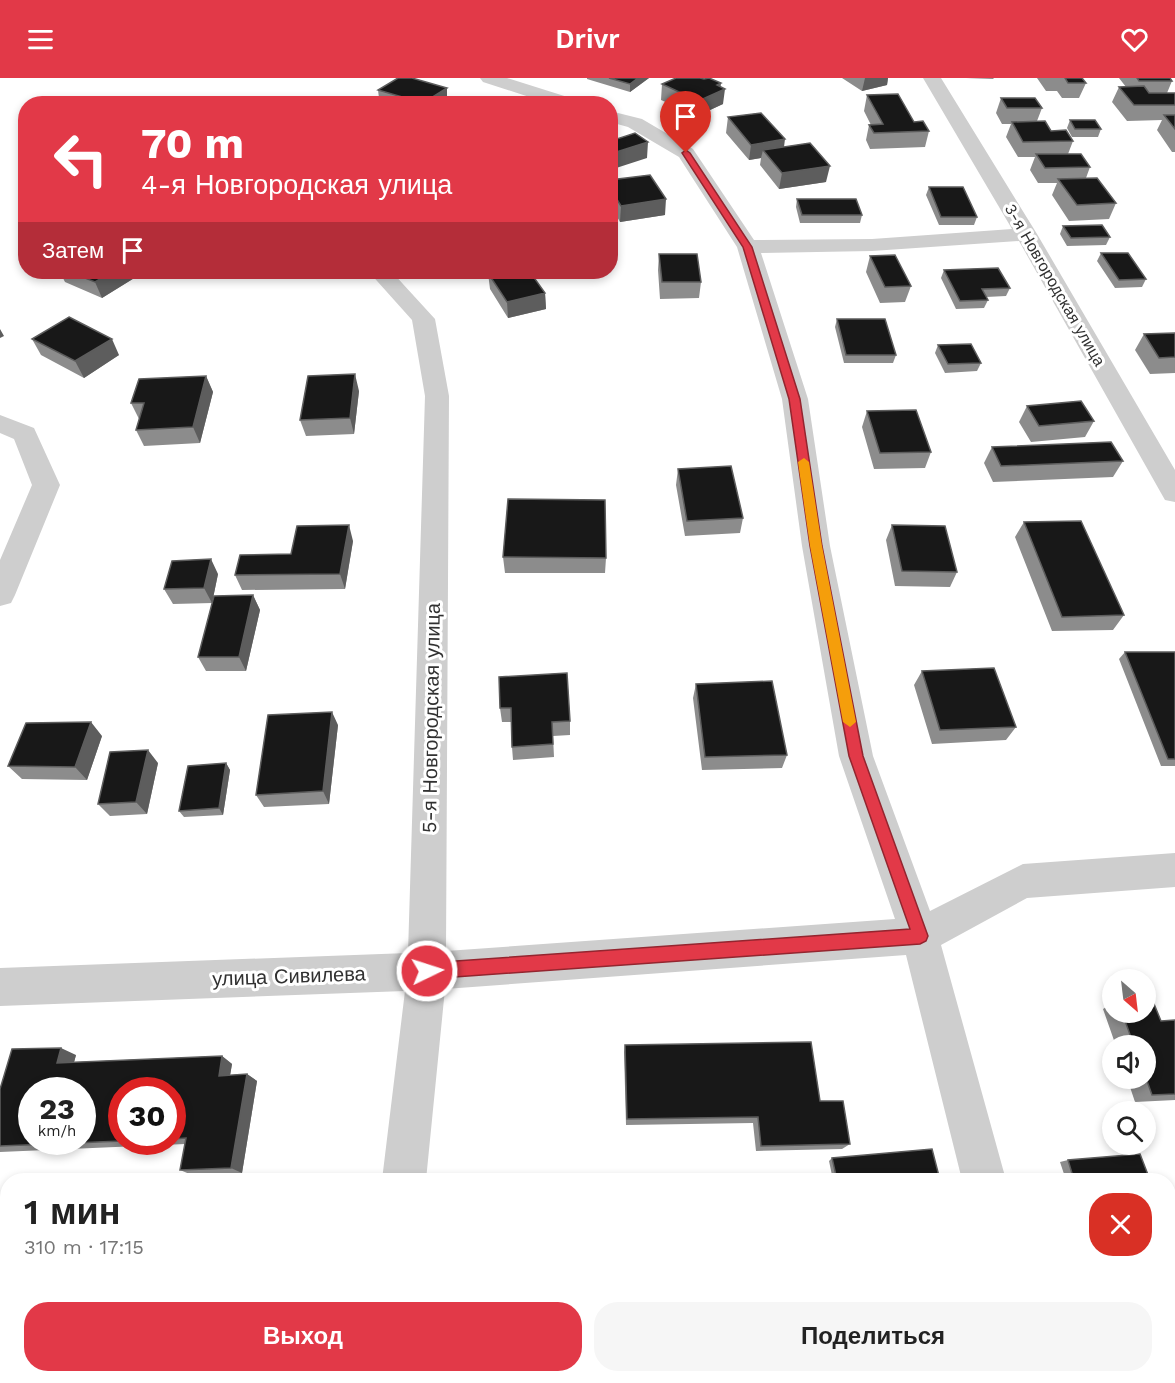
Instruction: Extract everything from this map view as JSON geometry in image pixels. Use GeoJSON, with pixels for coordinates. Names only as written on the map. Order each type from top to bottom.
{"type":"FeatureCollection","features":[{"type":"Feature","properties":{"kind":"street"},"geometry":{"type":"LineString","coordinates":[[489,78],[546,96]]}},
{"type":"Feature","properties":{"kind":"street","name":"3-я Новгородская улица"},"geometry":{"type":"LineString","coordinates":[[932,78],[1026,234],[1175,493]]}},
{"type":"Feature","properties":{"kind":"street"},"geometry":{"type":"LineString","coordinates":[[618,118],[635,123],[686,153],[748,247],[795,399],[816,546],[856,756],[920,936],[982,1173]]}},
{"type":"Feature","properties":{"kind":"street"},"geometry":{"type":"LineString","coordinates":[[748,247],[872,244],[1026,234]]}},
{"type":"Feature","properties":{"kind":"street","name":"5-я Новгородская улица"},"geometry":{"type":"LineString","coordinates":[[386,279],[423,319],[437,396],[427,971],[405,1173]]}},
{"type":"Feature","properties":{"kind":"street"},"geometry":{"type":"LineString","coordinates":[[0,423],[25,434],[46,485],[0,595]]}},
{"type":"Feature","properties":{"kind":"street","name":"улица Сивилева"},"geometry":{"type":"LineString","coordinates":[[0,987],[427,971],[920,936],[1023,881],[1175,870]]}},
{"type":"Feature","properties":{"kind":"building"},"geometry":{"type":"Polygon","coordinates":[[[398,78],[412,78],[447,88],[434,96],[399,96],[378,90],[398,78]]]}},
{"type":"Feature","properties":{"kind":"building"},"geometry":{"type":"Polygon","coordinates":[[[609,78],[638,78],[630,84],[609,78]]]}},
{"type":"Feature","properties":{"kind":"building"},"geometry":{"type":"Polygon","coordinates":[[[676,78],[709,78],[721,83],[717,85],[725,89],[685,107],[677,103],[690,97],[662,84],[676,78]]]}},
{"type":"Feature","properties":{"kind":"building"},"geometry":{"type":"Polygon","coordinates":[[[1065,78],[1082,78],[1086,83],[1068,83],[1065,78]]]}},
{"type":"Feature","properties":{"kind":"building"},"geometry":{"type":"Polygon","coordinates":[[[1137,78],[1170,78],[1172,81],[1139,81],[1137,78]]]}},
{"type":"Feature","properties":{"kind":"building"},"geometry":{"type":"Polygon","coordinates":[[[1144,86],[1149,93],[1175,93],[1175,105],[1134,105],[1119,87],[1144,86]]]}},
{"type":"Feature","properties":{"kind":"building"},"geometry":{"type":"Polygon","coordinates":[[[898,94],[914,122],[923,121],[929,131],[874,133],[869,125],[883,124],[867,95],[898,94]]]}},
{"type":"Feature","properties":{"kind":"building"},"geometry":{"type":"Polygon","coordinates":[[[1001,98],[1035,98],[1042,108],[1007,108],[1001,98]]]}},
{"type":"Feature","properties":{"kind":"building"},"geometry":{"type":"Polygon","coordinates":[[[761,113],[785,139],[751,145],[728,117],[761,113]]]}},
{"type":"Feature","properties":{"kind":"building"},"geometry":{"type":"Polygon","coordinates":[[[1164,115],[1175,115],[1175,129],[1164,115]]]}},
{"type":"Feature","properties":{"kind":"building"},"geometry":{"type":"Polygon","coordinates":[[[1070,120],[1095,120],[1101,129],[1075,129],[1070,120]]]}},
{"type":"Feature","properties":{"kind":"building"},"geometry":{"type":"Polygon","coordinates":[[[1045,121],[1051,131],[1066,130],[1073,141],[1023,142],[1012,122],[1045,121]]]}},
{"type":"Feature","properties":{"kind":"building"},"geometry":{"type":"Polygon","coordinates":[[[635,133],[648,142],[618,151],[618,139],[635,133]]]}},
{"type":"Feature","properties":{"kind":"building"},"geometry":{"type":"Polygon","coordinates":[[[810,143],[830,166],[782,173],[763,150],[810,143]]]}},
{"type":"Feature","properties":{"kind":"building"},"geometry":{"type":"Polygon","coordinates":[[[1036,154],[1081,154],[1090,167],[1045,168],[1036,154]]]}},
{"type":"Feature","properties":{"kind":"building"},"geometry":{"type":"Polygon","coordinates":[[[650,175],[666,199],[621,206],[618,201],[618,179],[650,175]]]}},
{"type":"Feature","properties":{"kind":"building"},"geometry":{"type":"Polygon","coordinates":[[[1097,178],[1116,203],[1077,205],[1058,179],[1097,178]]]}},
{"type":"Feature","properties":{"kind":"building"},"geometry":{"type":"Polygon","coordinates":[[[929,187],[963,187],[977,217],[941,217],[929,187]]]}},
{"type":"Feature","properties":{"kind":"building"},"geometry":{"type":"Polygon","coordinates":[[[797,199],[856,199],[862,215],[802,215],[797,199]]]}},
{"type":"Feature","properties":{"kind":"building"},"geometry":{"type":"Polygon","coordinates":[[[1102,225],[1110,237],[1071,238],[1063,226],[1102,225]]]}},
{"type":"Feature","properties":{"kind":"building"},"geometry":{"type":"Polygon","coordinates":[[[1101,253],[1128,253],[1146,279],[1119,280],[1101,253]]]}},
{"type":"Feature","properties":{"kind":"building"},"geometry":{"type":"Polygon","coordinates":[[[659,254],[697,254],[701,282],[662,282],[659,254]]]}},
{"type":"Feature","properties":{"kind":"building"},"geometry":{"type":"Polygon","coordinates":[[[895,255],[911,286],[885,287],[870,256],[895,255]]]}},
{"type":"Feature","properties":{"kind":"building"},"geometry":{"type":"Polygon","coordinates":[[[998,268],[1010,288],[982,289],[988,300],[960,301],[944,270],[998,268]]]}},
{"type":"Feature","properties":{"kind":"building"},"geometry":{"type":"Polygon","coordinates":[[[492,279],[535,279],[545,293],[507,302],[492,279]]]}},
{"type":"Feature","properties":{"kind":"building"},"geometry":{"type":"Polygon","coordinates":[[[69,317],[112,339],[75,361],[32,339],[69,317]]]}},
{"type":"Feature","properties":{"kind":"building"},"geometry":{"type":"Polygon","coordinates":[[[837,319],[885,319],[896,355],[846,355],[837,319]]]}},
{"type":"Feature","properties":{"kind":"building"},"geometry":{"type":"Polygon","coordinates":[[[1175,333],[1175,357],[1159,358],[1144,334],[1175,333]]]}},
{"type":"Feature","properties":{"kind":"building"},"geometry":{"type":"Polygon","coordinates":[[[971,344],[981,363],[948,364],[938,345],[971,344]]]}},
{"type":"Feature","properties":{"kind":"building"},"geometry":{"type":"Polygon","coordinates":[[[355,374],[350,418],[300,420],[308,376],[355,374]]]}},
{"type":"Feature","properties":{"kind":"building"},"geometry":{"type":"Polygon","coordinates":[[[206,376],[193,427],[136,430],[144,403],[131,403],[139,379],[206,376]]]}},
{"type":"Feature","properties":{"kind":"building"},"geometry":{"type":"Polygon","coordinates":[[[1081,401],[1094,421],[1039,426],[1027,406],[1081,401]]]}},
{"type":"Feature","properties":{"kind":"building"},"geometry":{"type":"Polygon","coordinates":[[[916,410],[931,452],[880,453],[867,411],[916,410]]]}},
{"type":"Feature","properties":{"kind":"building"},"geometry":{"type":"Polygon","coordinates":[[[1111,442],[1123,461],[1001,466],[992,447],[1111,442]]]}},
{"type":"Feature","properties":{"kind":"building"},"geometry":{"type":"Polygon","coordinates":[[[731,466],[743,518],[687,521],[678,469],[731,466]]]}},
{"type":"Feature","properties":{"kind":"building"},"geometry":{"type":"Polygon","coordinates":[[[508,499],[605,500],[606,558],[503,557],[508,499]]]}},
{"type":"Feature","properties":{"kind":"building"},"geometry":{"type":"Polygon","coordinates":[[[1081,521],[1124,615],[1062,617],[1024,522],[1081,521]]]}},
{"type":"Feature","properties":{"kind":"building"},"geometry":{"type":"Polygon","coordinates":[[[349,525],[340,574],[235,575],[240,555],[291,554],[297,526],[349,525]]]}},
{"type":"Feature","properties":{"kind":"building"},"geometry":{"type":"Polygon","coordinates":[[[892,525],[945,526],[957,572],[902,571],[892,525]]]}},
{"type":"Feature","properties":{"kind":"building"},"geometry":{"type":"Polygon","coordinates":[[[211,559],[204,588],[164,589],[172,561],[211,559]]]}},
{"type":"Feature","properties":{"kind":"building"},"geometry":{"type":"Polygon","coordinates":[[[253,595],[239,657],[198,657],[214,596],[253,595]]]}},
{"type":"Feature","properties":{"kind":"building"},"geometry":{"type":"Polygon","coordinates":[[[1125,652],[1175,652],[1175,759],[1168,759],[1125,652]]]}},
{"type":"Feature","properties":{"kind":"building"},"geometry":{"type":"Polygon","coordinates":[[[994,668],[1016,727],[940,730],[922,671],[994,668]]]}},
{"type":"Feature","properties":{"kind":"building"},"geometry":{"type":"Polygon","coordinates":[[[567,673],[570,721],[552,722],[553,744],[512,747],[511,708],[500,708],[499,677],[567,673]]]}},
{"type":"Feature","properties":{"kind":"building"},"geometry":{"type":"Polygon","coordinates":[[[772,681],[787,755],[705,757],[696,684],[772,681]]]}},
{"type":"Feature","properties":{"kind":"building"},"geometry":{"type":"Polygon","coordinates":[[[332,712],[323,791],[256,795],[268,715],[332,712]]]}},
{"type":"Feature","properties":{"kind":"building"},"geometry":{"type":"Polygon","coordinates":[[[91,722],[75,767],[8,766],[26,723],[91,722]]]}},
{"type":"Feature","properties":{"kind":"building"},"geometry":{"type":"Polygon","coordinates":[[[148,750],[136,802],[98,804],[110,752],[148,750]]]}},
{"type":"Feature","properties":{"kind":"building"},"geometry":{"type":"Polygon","coordinates":[[[226,763],[219,808],[179,811],[188,766],[226,763]]]}},
{"type":"Feature","properties":{"kind":"building"},"geometry":{"type":"Polygon","coordinates":[[[1156,1009],[1161,1021],[1175,1020],[1175,1094],[1152,1095],[1150,1089],[1156,1089],[1156,1035],[1130,1035],[1126,1023],[1156,1023],[1156,1009]]]}},
{"type":"Feature","properties":{"kind":"building"},"geometry":{"type":"Polygon","coordinates":[[[811,1042],[820,1101],[843,1101],[850,1144],[761,1146],[758,1117],[627,1119],[625,1045],[811,1042]]]}},
{"type":"Feature","properties":{"kind":"building"},"geometry":{"type":"Polygon","coordinates":[[[61,1048],[57,1063],[222,1056],[219,1076],[247,1074],[231,1168],[180,1170],[183,1155],[186,1155],[186,1077],[108,1077],[108,1142],[96,1142],[96,1077],[18,1077],[18,1145],[0,1146],[0,1089],[12,1049],[61,1048]]]}},
{"type":"Feature","properties":{"kind":"building"},"geometry":{"type":"Polygon","coordinates":[[[932,1149],[938,1173],[835,1173],[832,1158],[932,1149]]]}},
{"type":"Feature","properties":{"kind":"building"},"geometry":{"type":"Polygon","coordinates":[[[1140,1155],[1147,1173],[1072,1173],[1068,1160],[1140,1155]]]}},
{"type":"Feature","properties":{"kind":"slow traffic"},"geometry":{"type":"LineString","coordinates":[[804,462],[816,546],[850,722]]}},
{"type":"Feature","properties":{"kind":"route"},"geometry":{"type":"LineString","coordinates":[[427,971],[920,936],[856,756],[816,546],[795,399],[748,247],[686,153]]}}]}
